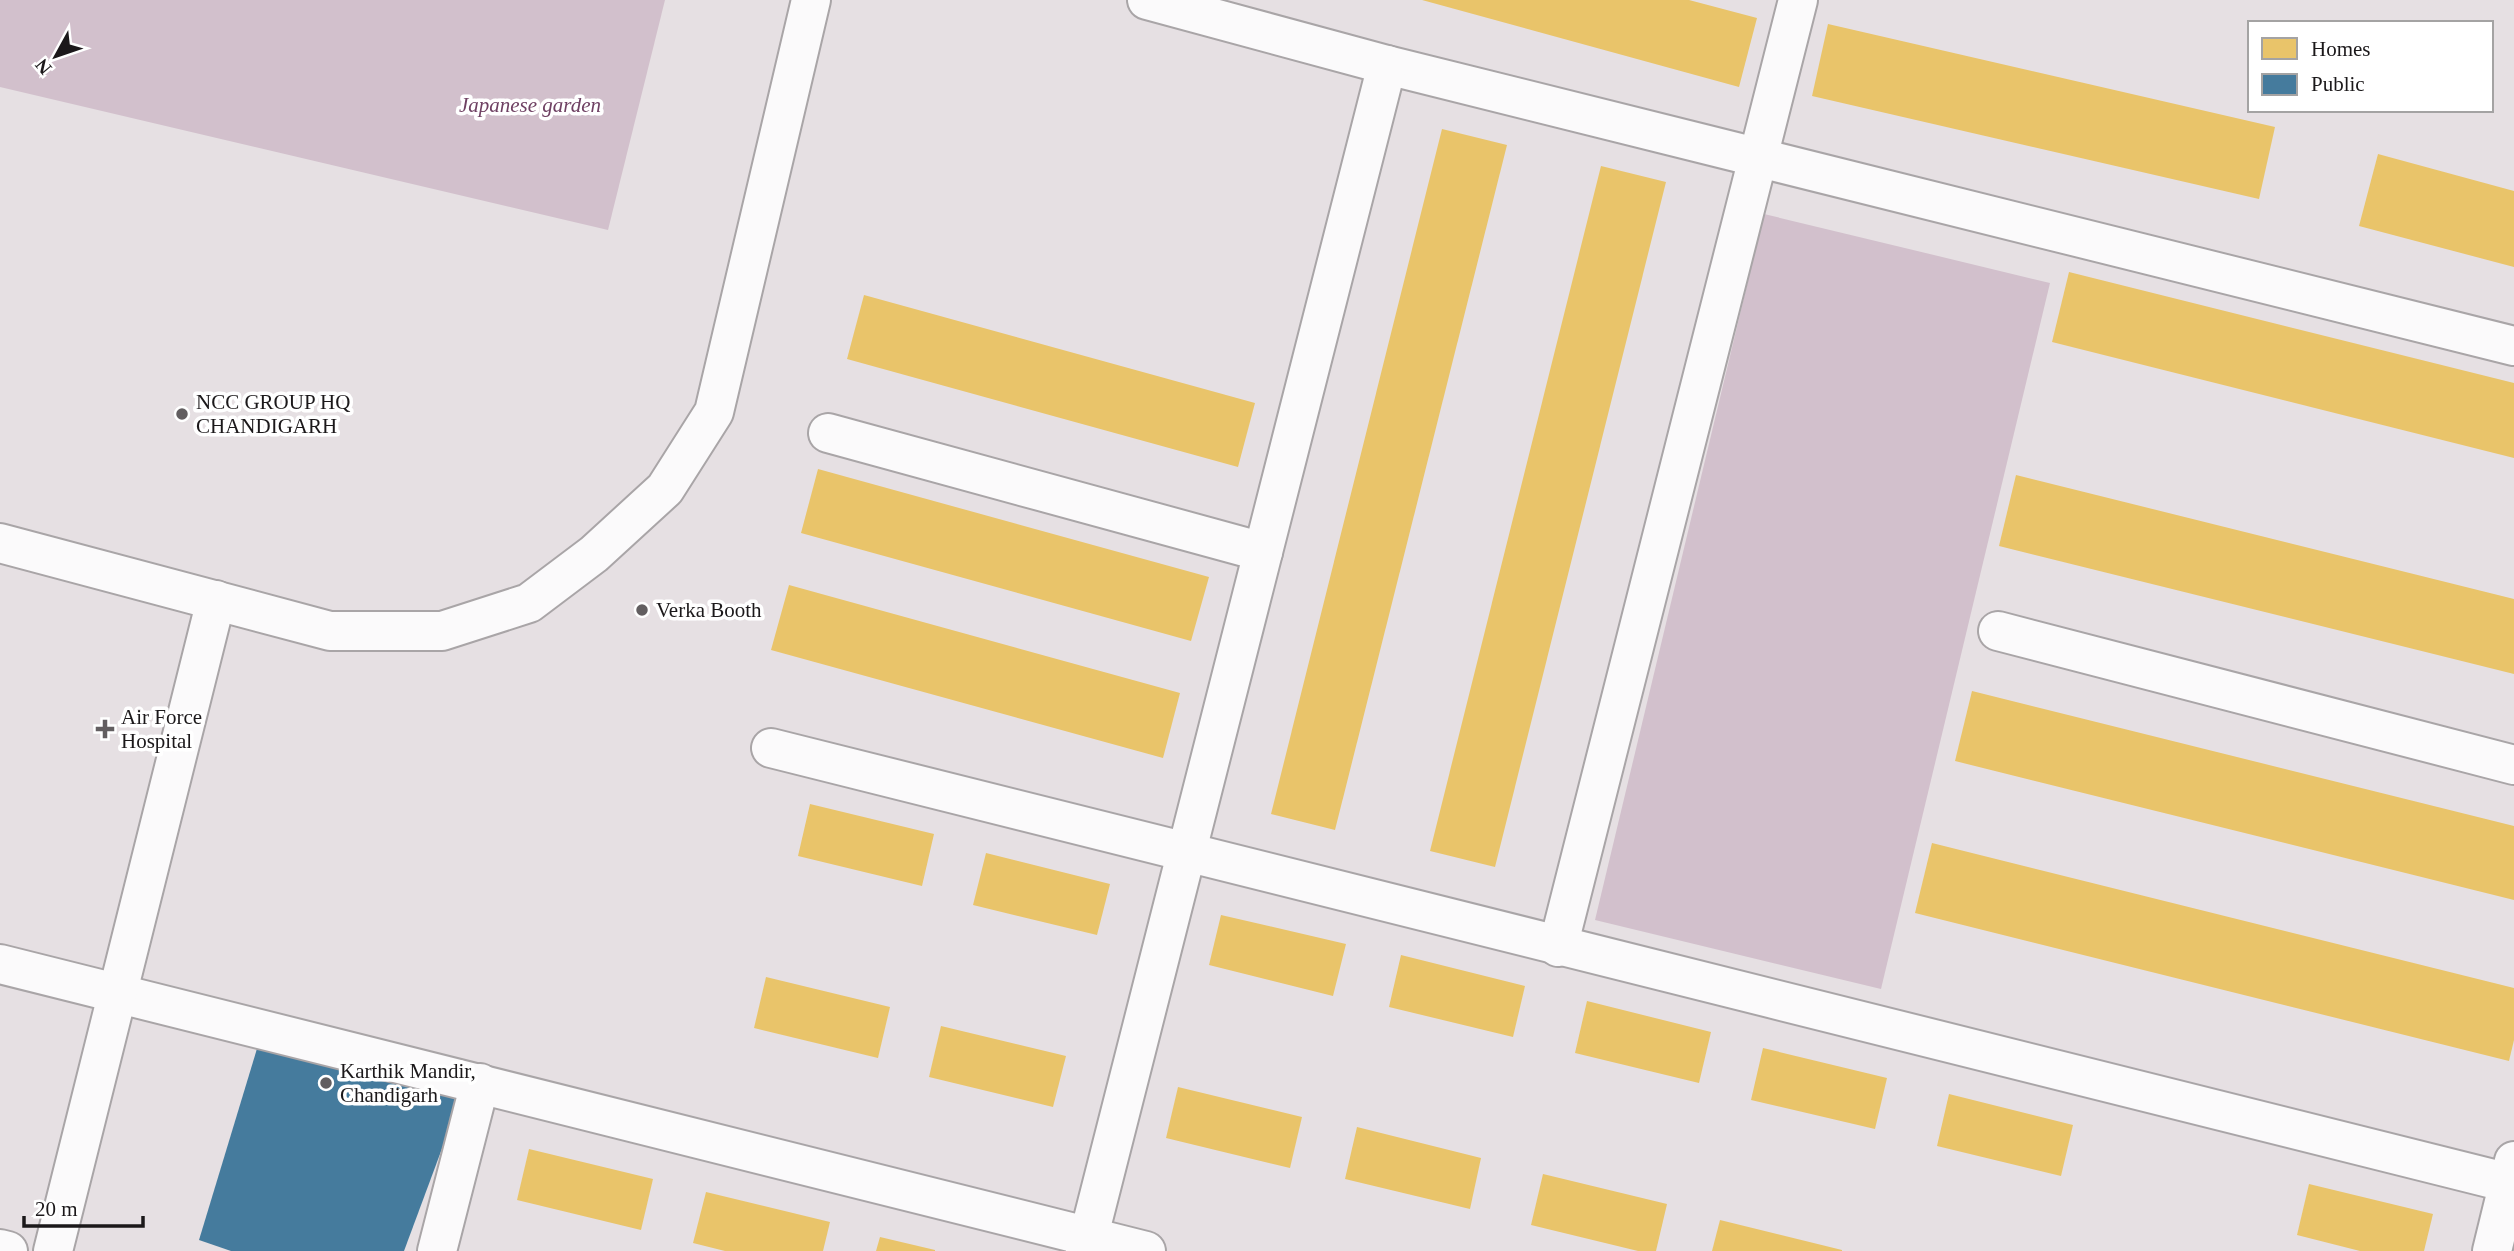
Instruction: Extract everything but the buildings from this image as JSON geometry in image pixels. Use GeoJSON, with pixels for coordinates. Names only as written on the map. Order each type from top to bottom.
{"type":"FeatureCollection","features":[{"type":"Feature","properties":{"kind":"street"},"geometry":{"type":"LineString","coordinates":[[0,543],[330,631],[442,631],[529,603],[594,554],[665,489],[714,412],[811,0]]}},
{"type":"Feature","properties":{"kind":"street"},"geometry":{"type":"LineString","coordinates":[[1147,0],[1387,65],[2514,346]]}},
{"type":"Feature","properties":{"kind":"street"},"geometry":{"type":"LineString","coordinates":[[1559,947],[1798,0]]}},
{"type":"Feature","properties":{"kind":"street"},"geometry":{"type":"LineString","coordinates":[[1087,1244],[1387,65]]}},
{"type":"Feature","properties":{"kind":"street"},"geometry":{"type":"LineString","coordinates":[[828,433],[1263,552]]}},
{"type":"Feature","properties":{"kind":"street"},"geometry":{"type":"LineString","coordinates":[[53,1251],[216,600]]}},
{"type":"Feature","properties":{"kind":"street"},"geometry":{"type":"LineString","coordinates":[[1998,631],[2514,765]]}},
{"type":"Feature","properties":{"kind":"street"},"geometry":{"type":"LineString","coordinates":[[771,748],[1559,947],[2511,1172],[2492,1251]]}},
{"type":"Feature","properties":{"kind":"street"},"geometry":{"type":"LineString","coordinates":[[0,964],[480,1083],[1087,1244],[1146,1251]]}},
{"type":"Feature","properties":{"kind":"street"},"geometry":{"type":"LineString","coordinates":[[437,1251],[480,1083]]}},
{"type":"Feature","properties":{"kind":"street"},"geometry":{"type":"LineString","coordinates":[[0,1249],[8,1251]]}},
{"type":"Feature","properties":{"kind":"green space","name":"Japanese garden"},"geometry":{"type":"Polygon","coordinates":[[[0,0],[665,0],[608,230],[0,87],[0,0]]]}},
{"type":"Feature","properties":{"kind":"green space"},"geometry":{"type":"Polygon","coordinates":[[[1764,214],[2050,283],[1881,989],[1595,920],[1764,214]]]}},
{"type":"Feature","properties":{"kind":"place","name":"NCC GROUP HQ CHANDIGARH"},"geometry":{"type":"Point","coordinates":[182,414]}},
{"type":"Feature","properties":{"kind":"place","name":"Verka Booth"},"geometry":{"type":"Point","coordinates":[642,610]}},
{"type":"Feature","properties":{"kind":"place","name":"Air Force Hospital"},"geometry":{"type":"Point","coordinates":[105,729]}},
{"type":"Feature","properties":{"kind":"place","name":"Karthik Mandir, Chandigarh"},"geometry":{"type":"Point","coordinates":[326,1083]}}]}
